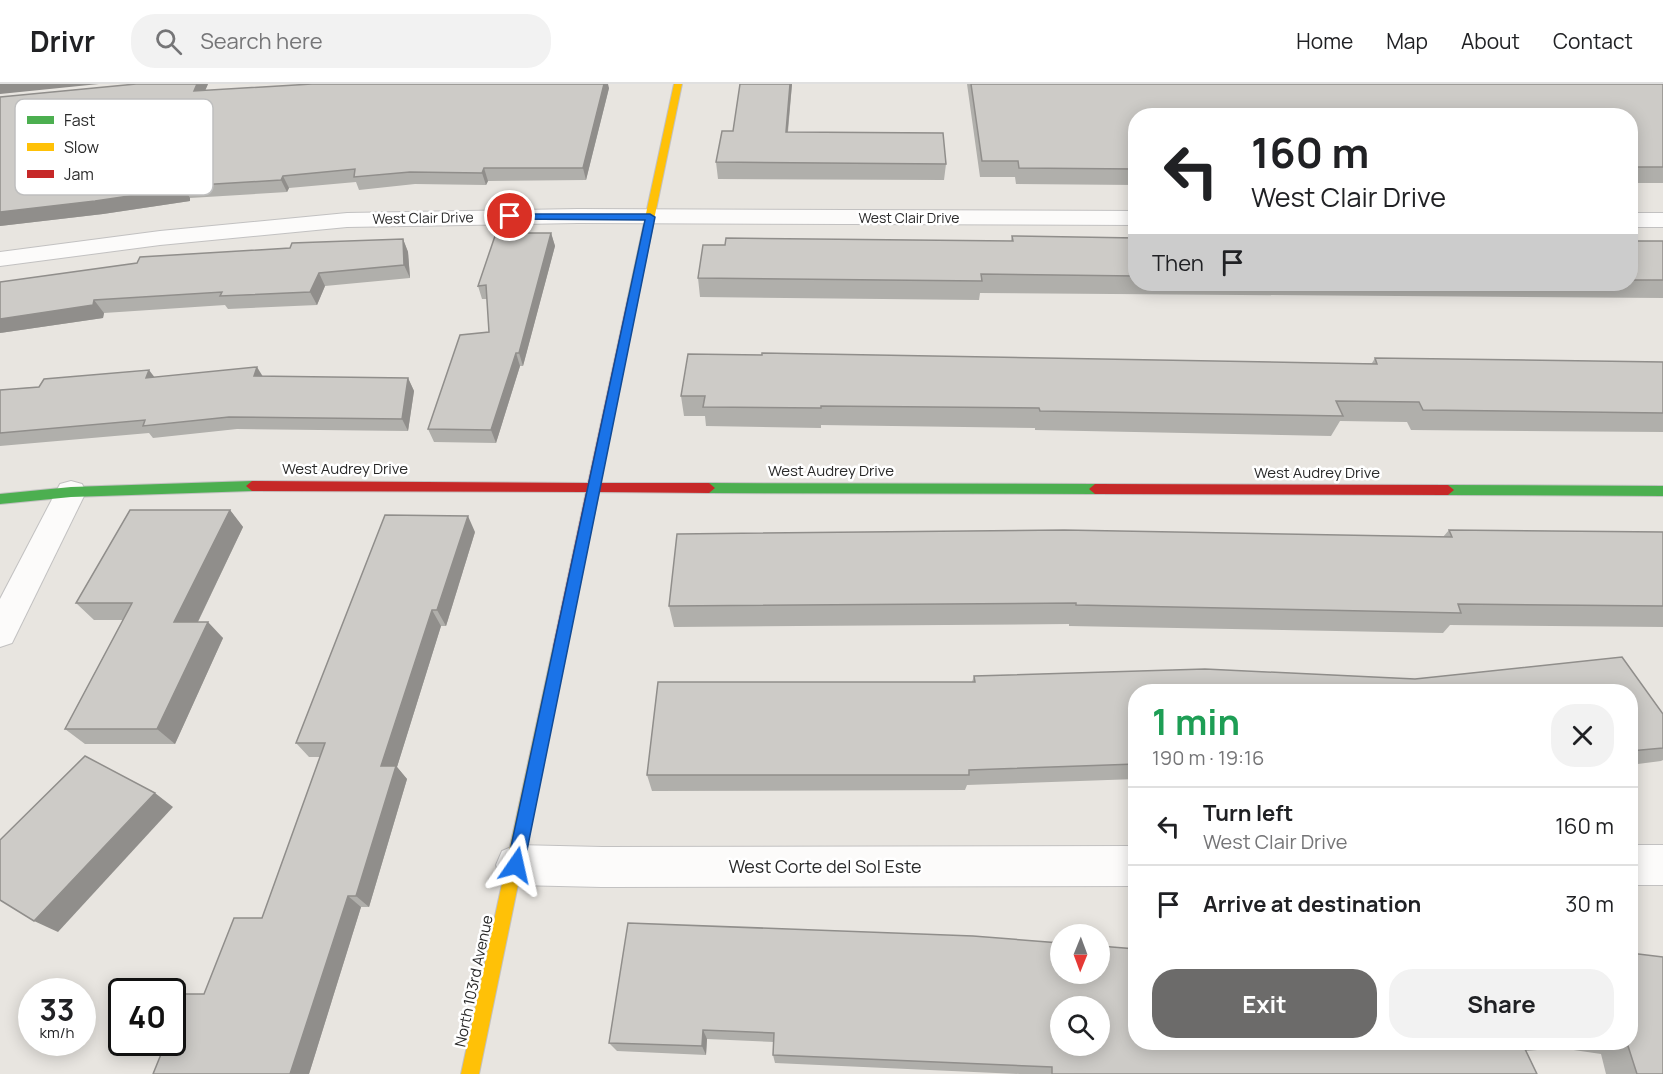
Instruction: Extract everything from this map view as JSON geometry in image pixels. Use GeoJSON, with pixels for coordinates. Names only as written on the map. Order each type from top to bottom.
{"type":"FeatureCollection","features":[{"type":"Feature","properties":{"kind":"street","name":"North 103rd Avenue"},"geometry":{"type":"LineString","coordinates":[[470,1074],[516,865],[678,84]]}},
{"type":"Feature","properties":{"kind":"street","name":"West Clair Drive"},"geometry":{"type":"LineString","coordinates":[[0,259],[172,236],[347,220],[465,216],[1128,219]]}},
{"type":"Feature","properties":{"kind":"street"},"geometry":{"type":"LineString","coordinates":[[1638,220],[1663,220]]}},
{"type":"Feature","properties":{"kind":"street","name":"West Audrey Drive"},"geometry":{"type":"LineString","coordinates":[[0,499],[71,492],[237,486],[1663,491]]}},
{"type":"Feature","properties":{"kind":"street"},"geometry":{"type":"LineString","coordinates":[[0,633],[71,492]]}},
{"type":"Feature","properties":{"kind":"street","name":"West Corte del Sol Este"},"geometry":{"type":"LineString","coordinates":[[516,865],[602,867],[1128,866]]}},
{"type":"Feature","properties":{"kind":"street"},"geometry":{"type":"LineString","coordinates":[[1638,865],[1663,865]]}},
{"type":"Feature","properties":{"kind":"building"},"geometry":{"type":"Polygon","coordinates":[[[136,84],[197,84],[194,91],[312,84],[604,84],[583,168],[484,168],[482,173],[410,172],[354,177],[355,169],[283,176],[281,180],[213,184],[213,99],[15,99],[15,195],[136,195],[0,212],[0,97],[136,84]]]}},
{"type":"Feature","properties":{"kind":"building"},"geometry":{"type":"Polygon","coordinates":[[[740,84],[790,84],[786,132],[943,133],[946,164],[716,162],[722,131],[733,131],[740,84]]]}},
{"type":"Feature","properties":{"kind":"building"},"geometry":{"type":"Polygon","coordinates":[[[971,84],[1663,84],[1663,167],[1638,167],[1638,108],[1128,108],[1128,169],[1019,168],[1018,161],[982,161],[971,84]]]}},
{"type":"Feature","properties":{"kind":"building"},"geometry":{"type":"Polygon","coordinates":[[[496,233],[551,233],[519,353],[516,353],[491,430],[428,429],[460,335],[489,332],[486,285],[478,286],[496,233]]]}},
{"type":"Feature","properties":{"kind":"building"},"geometry":{"type":"Polygon","coordinates":[[[1012,236],[1128,238],[1128,276],[981,274],[982,281],[698,278],[703,245],[725,245],[726,238],[1013,241],[1012,236]]]}},
{"type":"Feature","properties":{"kind":"building"},"geometry":{"type":"Polygon","coordinates":[[[403,239],[404,265],[319,273],[310,292],[220,296],[222,292],[94,300],[93,305],[0,319],[0,282],[137,263],[140,257],[290,248],[292,243],[403,239]]]}},
{"type":"Feature","properties":{"kind":"building"},"geometry":{"type":"Polygon","coordinates":[[[1638,241],[1663,241],[1663,280],[1638,280],[1638,241]]]}},
{"type":"Feature","properties":{"kind":"building"},"geometry":{"type":"Polygon","coordinates":[[[762,353],[1377,364],[1375,358],[1663,362],[1663,413],[1423,410],[1419,402],[1336,401],[1343,416],[1040,411],[1039,408],[703,407],[705,396],[681,396],[688,354],[762,355],[762,353]]]}},
{"type":"Feature","properties":{"kind":"building"},"geometry":{"type":"Polygon","coordinates":[[[257,367],[254,376],[408,378],[402,419],[229,417],[143,426],[145,420],[0,433],[0,390],[39,387],[44,379],[149,370],[146,378],[257,367]]]}},
{"type":"Feature","properties":{"kind":"building"},"geometry":{"type":"Polygon","coordinates":[[[130,510],[230,510],[174,622],[208,622],[157,729],[65,729],[132,603],[76,603],[130,510]]]}},
{"type":"Feature","properties":{"kind":"building"},"geometry":{"type":"Polygon","coordinates":[[[385,515],[468,516],[437,610],[432,610],[381,766],[396,766],[356,896],[348,896],[290,1074],[153,1074],[160,1056],[186,1056],[186,994],[204,994],[234,918],[262,918],[325,743],[296,743],[385,515]]]}},
{"type":"Feature","properties":{"kind":"building"},"geometry":{"type":"Polygon","coordinates":[[[1064,530],[1452,537],[1449,530],[1663,532],[1663,606],[1458,604],[1461,613],[1076,605],[1076,603],[669,606],[677,534],[1064,530]]]}},
{"type":"Feature","properties":{"kind":"building"},"geometry":{"type":"Polygon","coordinates":[[[1622,657],[1663,714],[1663,748],[1638,750],[1638,684],[1128,684],[1128,764],[969,770],[969,775],[647,775],[658,682],[975,682],[974,676],[1205,669],[1415,679],[1622,657]]]}},
{"type":"Feature","properties":{"kind":"building"},"geometry":{"type":"Polygon","coordinates":[[[85,756],[155,793],[34,921],[0,900],[0,840],[85,756]]]}},
{"type":"Feature","properties":{"kind":"building"},"geometry":{"type":"Polygon","coordinates":[[[628,923],[973,936],[1050,942],[1050,984],[1110,984],[1110,947],[1128,948],[1128,1050],[1525,1050],[1537,1074],[1052,1074],[1052,1067],[773,1055],[774,1033],[703,1030],[702,1046],[609,1043],[628,923]]]}},
{"type":"Feature","properties":{"kind":"building"},"geometry":{"type":"Polygon","coordinates":[[[1638,954],[1663,957],[1663,1074],[1637,1074],[1629,1050],[1638,1050],[1638,954]]]}},
{"type":"Feature","properties":{"kind":"traffic: fast"},"geometry":{"type":"LineString","coordinates":[[0,499],[71,492],[252,486]]}},
{"type":"Feature","properties":{"kind":"traffic: fast"},"geometry":{"type":"LineString","coordinates":[[709,488],[1095,489]]}},
{"type":"Feature","properties":{"kind":"traffic: fast"},"geometry":{"type":"LineString","coordinates":[[1448,490],[1663,491]]}},
{"type":"Feature","properties":{"kind":"traffic: slow"},"geometry":{"type":"LineString","coordinates":[[633,297],[678,84]]}},
{"type":"Feature","properties":{"kind":"traffic: slow"},"geometry":{"type":"LineString","coordinates":[[470,1074],[560,647]]}},
{"type":"Feature","properties":{"kind":"traffic: jam"},"geometry":{"type":"LineString","coordinates":[[560,647],[633,297]]}},
{"type":"Feature","properties":{"kind":"traffic: jam"},"geometry":{"type":"LineString","coordinates":[[252,486],[709,488]]}},
{"type":"Feature","properties":{"kind":"traffic: jam"},"geometry":{"type":"LineString","coordinates":[[1095,489],[1448,490]]}},
{"type":"Feature","properties":{"kind":"route"},"geometry":{"type":"LineString","coordinates":[[510,216],[650,217],[516,865]]}}]}
